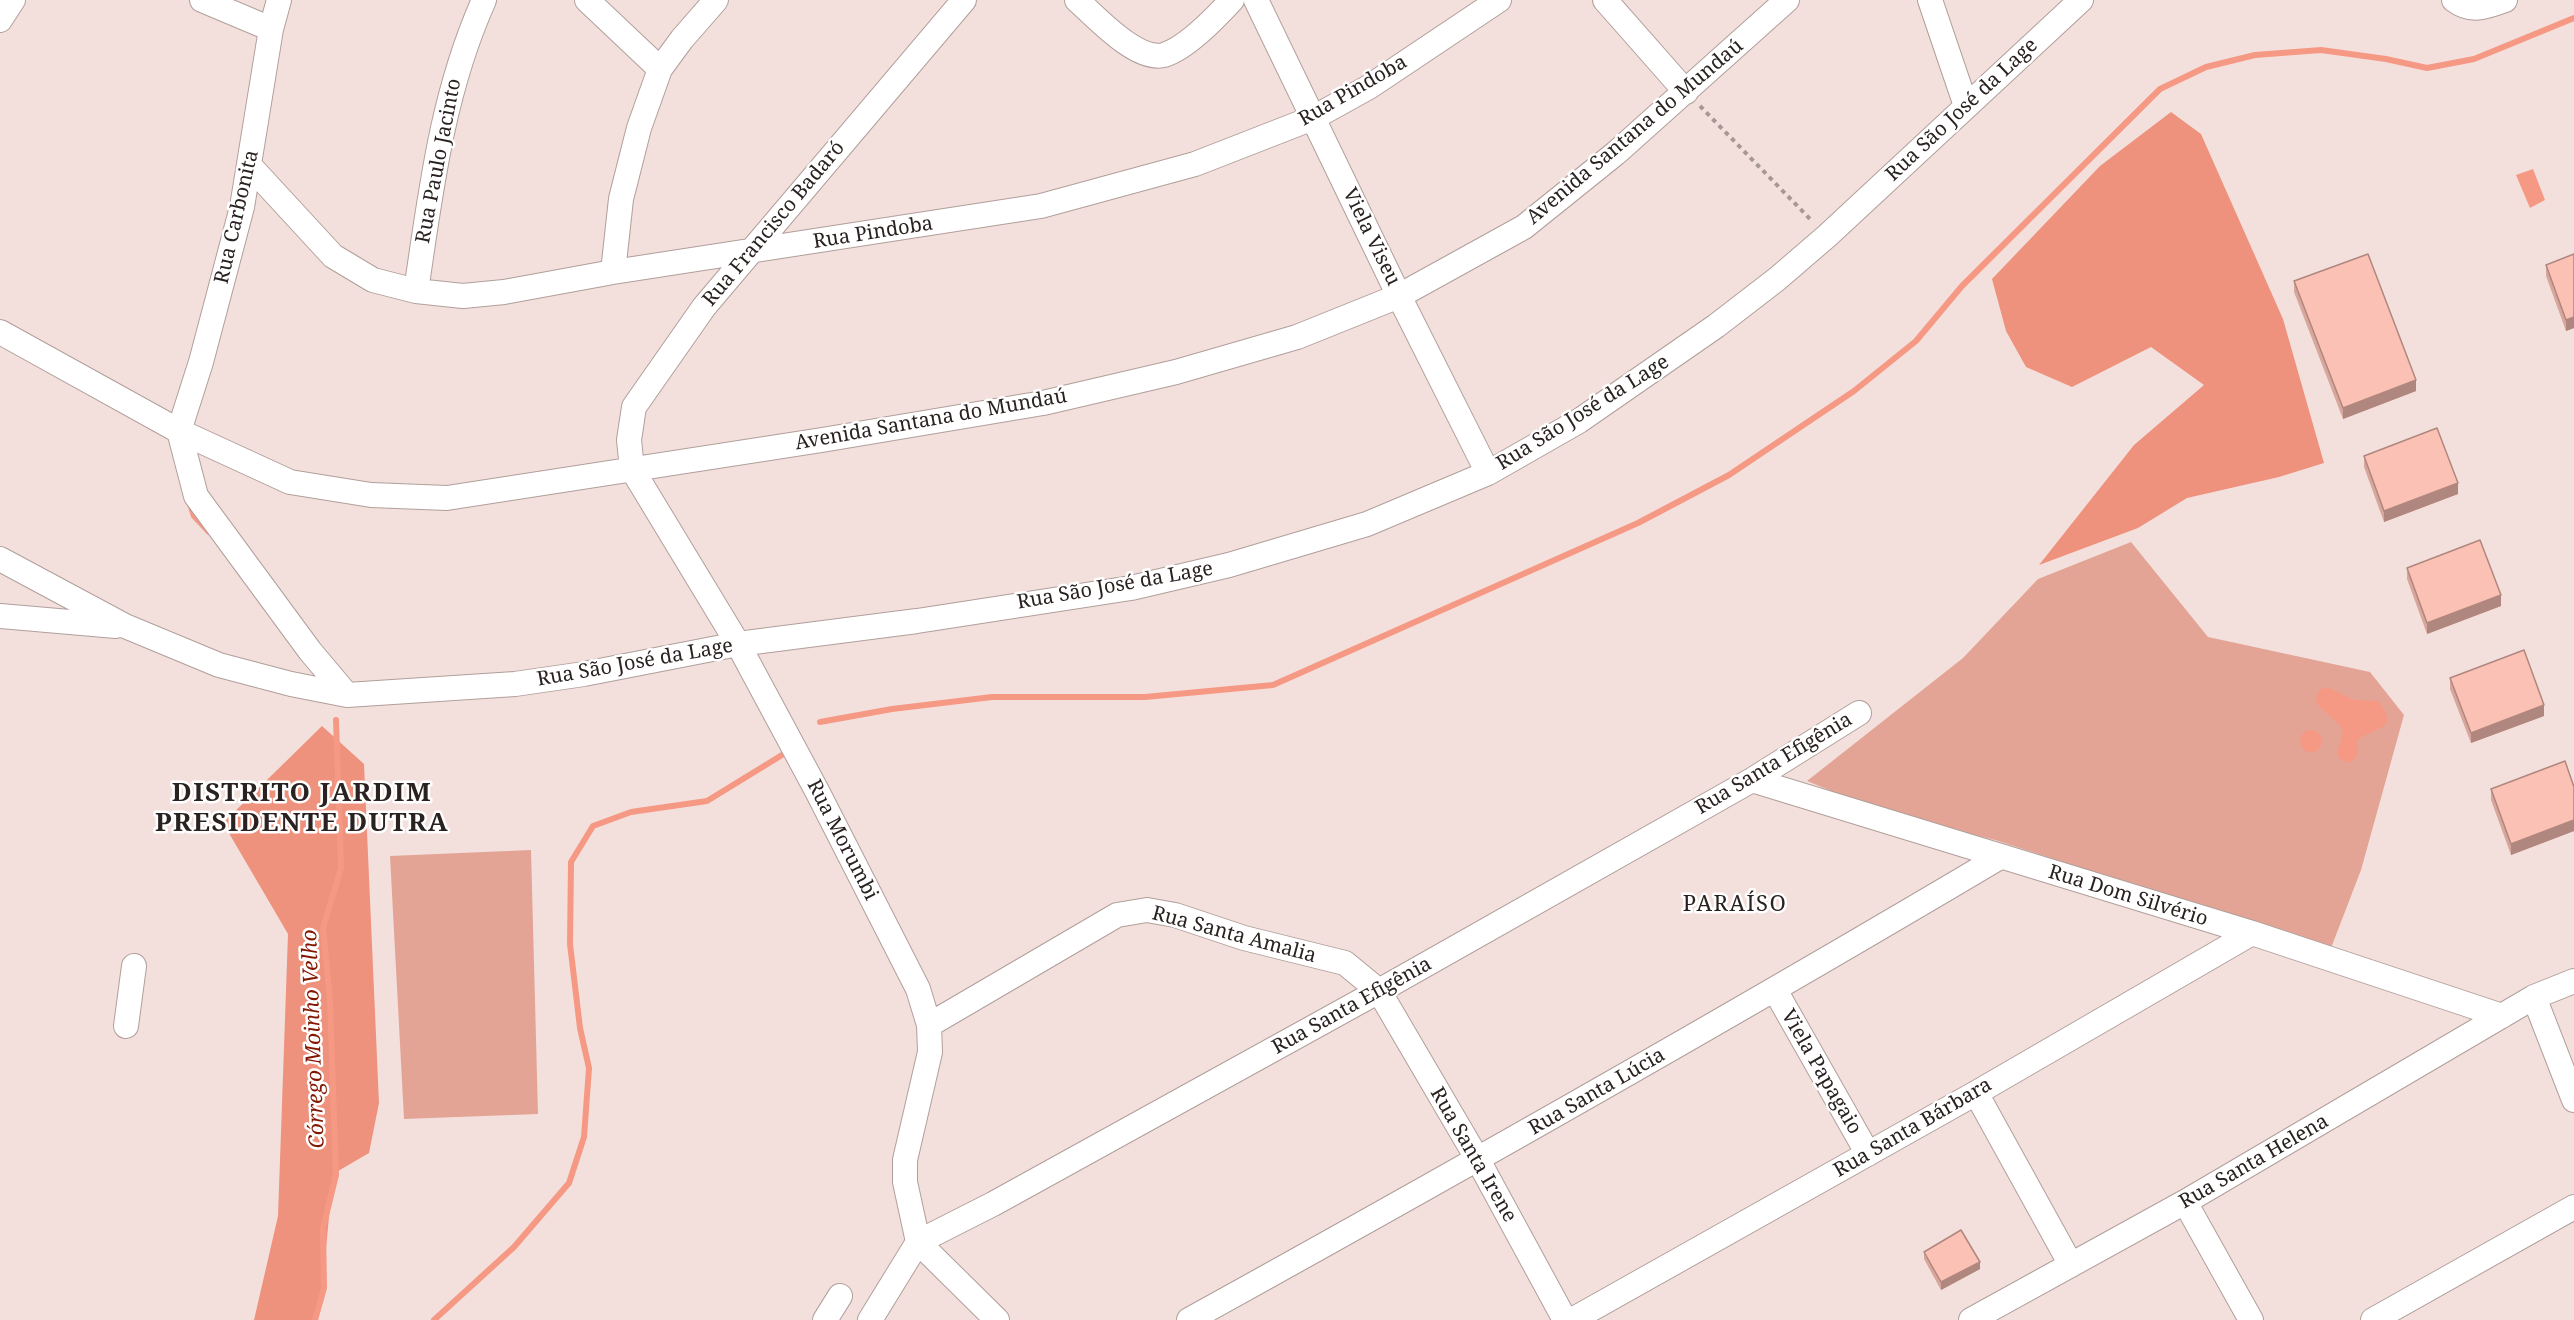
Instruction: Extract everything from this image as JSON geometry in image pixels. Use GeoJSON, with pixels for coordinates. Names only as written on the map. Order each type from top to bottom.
{"type":"FeatureCollection","features":[{"type":"Feature","properties":{"kind":"street"},"geometry":{"type":"LineString","coordinates":[[0,20],[13,0]]}},
{"type":"Feature","properties":{"kind":"street"},"geometry":{"type":"LineString","coordinates":[[202,0],[271,29]]}},
{"type":"Feature","properties":{"kind":"street","name":"Rua Carbonita"},"geometry":{"type":"LineString","coordinates":[[179,432],[201,362],[250,166],[271,29],[279,0]]}},
{"type":"Feature","properties":{"kind":"street","name":"Rua Paulo Jacinto"},"geometry":{"type":"LineString","coordinates":[[416,291],[447,104],[471,29],[484,0]]}},
{"type":"Feature","properties":{"kind":"street"},"geometry":{"type":"LineString","coordinates":[[586,0],[660,69]]}},
{"type":"Feature","properties":{"kind":"street"},"geometry":{"type":"LineString","coordinates":[[613,272],[621,199],[639,128],[660,69],[682,39],[716,0]]}},
{"type":"Feature","properties":{"kind":"street","name":"Rua Francisco Badaró"},"geometry":{"type":"LineString","coordinates":[[632,469],[628,440],[634,408],[704,307],[964,0]]}},
{"type":"Feature","properties":{"kind":"street"},"geometry":{"type":"LineString","coordinates":[[1077,0],[1124,42],[1145,53],[1162,56],[1179,49],[1230,1]]}},
{"type":"Feature","properties":{"kind":"street","name":"Viela Viseu"},"geometry":{"type":"LineString","coordinates":[[1256,0],[1399,296],[1488,473]]}},
{"type":"Feature","properties":{"kind":"street","name":"Rua Pindoba"},"geometry":{"type":"LineString","coordinates":[[250,166],[333,256],[373,280],[416,291],[463,296],[504,292],[613,272],[1041,206],[1195,164],[1313,118],[1369,87],[1499,0]]}},
{"type":"Feature","properties":{"kind":"street"},"geometry":{"type":"LineString","coordinates":[[1605,0],[1686,92]]}},
{"type":"Feature","properties":{"kind":"street","name":"Avenida Santana do Mundaú"},"geometry":{"type":"LineString","coordinates":[[0,332],[179,432],[290,482],[371,495],[447,498],[1043,403],[1176,372],[1297,338],[1399,296],[1524,227],[1616,153],[1787,0]]}},
{"type":"Feature","properties":{"kind":"street"},"geometry":{"type":"LineString","coordinates":[[1930,0],[1966,106]]}},
{"type":"Feature","properties":{"kind":"street","name":"Rua São José da Lage"},"geometry":{"type":"LineString","coordinates":[[0,560],[125,626],[219,664],[291,684],[347,695],[515,684],[584,674],[738,644],[916,621],[1131,588],[1229,565],[1367,524],[1488,473],[1579,421],[1716,326],[1827,236],[2080,0]]}},
{"type":"Feature","properties":{"kind":"street"},"geometry":{"type":"LineString","coordinates":[[2454,0],[2468,8],[2482,8],[2505,0]]}},
{"type":"Feature","properties":{"kind":"street"},"geometry":{"type":"LineString","coordinates":[[179,432],[196,496],[310,651],[347,695]]}},
{"type":"Feature","properties":{"kind":"street","name":"Rua Morumbi"},"geometry":{"type":"LineString","coordinates":[[632,469],[738,644],[817,791],[918,989],[929,1025],[930,1052],[905,1160],[905,1182],[918,1242]]}},
{"type":"Feature","properties":{"kind":"street"},"geometry":{"type":"LineString","coordinates":[[0,616],[125,626]]}},
{"type":"Feature","properties":{"kind":"street","name":"Rua Santa Efigênia"},"geometry":{"type":"LineString","coordinates":[[918,1242],[993,1204],[1379,991],[1752,780],[1859,713]]}},
{"type":"Feature","properties":{"kind":"street","name":"Rua Dom Silvério"},"geometry":{"type":"LineString","coordinates":[[1752,780],[2252,933],[2502,1016]]}},
{"type":"Feature","properties":{"kind":"street","name":"Rua Santa Lúcia"},"geometry":{"type":"LineString","coordinates":[[1189,1320],[1478,1160],[1775,990],[2000,857]]}},
{"type":"Feature","properties":{"kind":"street","name":"Rua Santa Amalia"},"geometry":{"type":"LineString","coordinates":[[929,1025],[1117,915],[1147,910],[1176,915],[1244,938],[1345,963],[1379,991]]}},
{"type":"Feature","properties":{"kind":"street","name":"Rua Santa Bárbara"},"geometry":{"type":"LineString","coordinates":[[1572,1320],[1868,1154],[2252,933]]}},
{"type":"Feature","properties":{"kind":"street"},"geometry":{"type":"LineString","coordinates":[[126,1026],[134,966]]}},
{"type":"Feature","properties":{"kind":"street","name":"Rua Santa Helena"},"geometry":{"type":"LineString","coordinates":[[1971,1320],[2185,1202],[2534,997],[2574,981]]}},
{"type":"Feature","properties":{"kind":"street","name":"Viela Papagaio"},"geometry":{"type":"LineString","coordinates":[[1775,990],[1868,1154]]}},
{"type":"Feature","properties":{"kind":"street","name":"Rua Santa Irene"},"geometry":{"type":"LineString","coordinates":[[1379,991],[1478,1160],[1565,1320]]}},
{"type":"Feature","properties":{"kind":"street"},"geometry":{"type":"LineString","coordinates":[[2534,997],[2574,1100]]}},
{"type":"Feature","properties":{"kind":"street"},"geometry":{"type":"LineString","coordinates":[[1976,1092],[2071,1265]]}},
{"type":"Feature","properties":{"kind":"street"},"geometry":{"type":"LineString","coordinates":[[2185,1202],[2251,1320]]}},
{"type":"Feature","properties":{"kind":"street"},"geometry":{"type":"LineString","coordinates":[[2373,1320],[2574,1206]]}},
{"type":"Feature","properties":{"kind":"street"},"geometry":{"type":"LineString","coordinates":[[870,1320],[918,1242],[997,1320]]}},
{"type":"Feature","properties":{"kind":"street"},"geometry":{"type":"LineString","coordinates":[[825,1320],[840,1296]]}},
{"type":"Feature","properties":{"kind":"path"},"geometry":{"type":"LineString","coordinates":[[1686,92],[1827,236]]}},
{"type":"Feature","properties":{"kind":"shaded area"},"geometry":{"type":"Polygon","coordinates":[[[2171,112],[2201,134],[2283,319],[2324,463],[2279,477],[2187,498],[2138,528],[2039,565],[2134,445],[2204,385],[2151,347],[2072,387],[2026,367],[2006,331],[1992,279],[2100,166],[2171,112]]]}},
{"type":"Feature","properties":{"kind":"shaded area"},"geometry":{"type":"Polygon","coordinates":[[[2533,169],[2545,200],[2530,208],[2516,175],[2533,169]]]}},
{"type":"Feature","properties":{"kind":"shaded area"},"geometry":{"type":"Polygon","coordinates":[[[2131,542],[2208,637],[2370,672],[2404,715],[2361,870],[2331,948],[1995,840],[1880,811],[1807,781],[1963,658],[2038,579],[2131,542]]]}},
{"type":"Feature","properties":{"kind":"shaded area"},"geometry":{"type":"Polygon","coordinates":[[[2329,688],[2354,700],[2378,701],[2387,718],[2382,727],[2357,741],[2357,755],[2354,760],[2347,763],[2337,754],[2343,732],[2340,726],[2321,709],[2315,700],[2320,689],[2329,688]]]}},
{"type":"Feature","properties":{"kind":"shaded area"},"geometry":{"type":"Polygon","coordinates":[[[322,726],[364,764],[379,1103],[369,1153],[333,1174],[320,1312],[315,1320],[254,1320],[278,1216],[288,934],[223,823],[322,726]]]}},
{"type":"Feature","properties":{"kind":"shaded area"},"geometry":{"type":"Polygon","coordinates":[[[2307,730],[2315,730],[2322,737],[2322,745],[2315,752],[2307,752],[2300,745],[2300,737],[2307,730]]]}},
{"type":"Feature","properties":{"kind":"shaded area"},"geometry":{"type":"Polygon","coordinates":[[[531,850],[538,1114],[404,1119],[390,856],[531,850]]]}},
{"type":"Feature","properties":{"kind":"building"},"geometry":{"type":"Polygon","coordinates":[[[2368,254],[2416,380],[2343,408],[2294,281],[2368,254]]]}},
{"type":"Feature","properties":{"kind":"building"},"geometry":{"type":"Polygon","coordinates":[[[2574,254],[2574,317],[2566,320],[2546,265],[2574,254]]]}},
{"type":"Feature","properties":{"kind":"building"},"geometry":{"type":"Polygon","coordinates":[[[2437,428],[2458,483],[2384,511],[2364,456],[2437,428]]]}},
{"type":"Feature","properties":{"kind":"building"},"geometry":{"type":"Polygon","coordinates":[[[2480,540],[2501,595],[2427,623],[2407,568],[2480,540]]]}},
{"type":"Feature","properties":{"kind":"building"},"geometry":{"type":"Polygon","coordinates":[[[2524,650],[2544,705],[2471,733],[2450,678],[2524,650]]]}},
{"type":"Feature","properties":{"kind":"building"},"geometry":{"type":"Polygon","coordinates":[[[2565,761],[2574,787],[2574,820],[2511,844],[2491,789],[2565,761]]]}},
{"type":"Feature","properties":{"kind":"building"},"geometry":{"type":"Polygon","coordinates":[[[1961,1230],[1980,1262],[1941,1282],[1924,1252],[1961,1230]]]}},
{"type":"Feature","properties":{"kind":"waterway"},"geometry":{"type":"LineString","coordinates":[[820,722],[892,709],[992,697],[1145,697],[1273,685],[1638,523],[1729,475],[1854,391],[1916,341],[1962,286],[2160,89],[2206,67],[2255,55],[2321,50],[2386,59],[2427,68],[2474,59],[2574,18]]}},
{"type":"Feature","properties":{"kind":"waterway","name":"Córrego Moinho Velho"},"geometry":{"type":"LineString","coordinates":[[190,504],[194,516],[209,532]]}},
{"type":"Feature","properties":{"kind":"waterway","name":"Córrego Moinho Velho"},"geometry":{"type":"LineString","coordinates":[[315,1320],[324,1288],[323,1228],[336,1175],[330,1000],[323,928],[341,868],[336,720]]}},
{"type":"Feature","properties":{"kind":"waterway"},"geometry":{"type":"LineString","coordinates":[[434,1320],[514,1247],[569,1183],[584,1137],[589,1068],[580,1028],[570,944],[571,862],[593,826],[631,812],[707,801],[782,755]]}},
{"type":"Feature","properties":{"kind":"district","name":"DISTRITO JARDIM PRESIDENTE DUTRA"},"geometry":{"type":"Point","coordinates":[302,809]}},
{"type":"Feature","properties":{"kind":"district","name":"PARAÍSO"},"geometry":{"type":"Point","coordinates":[1735,905]}}]}
